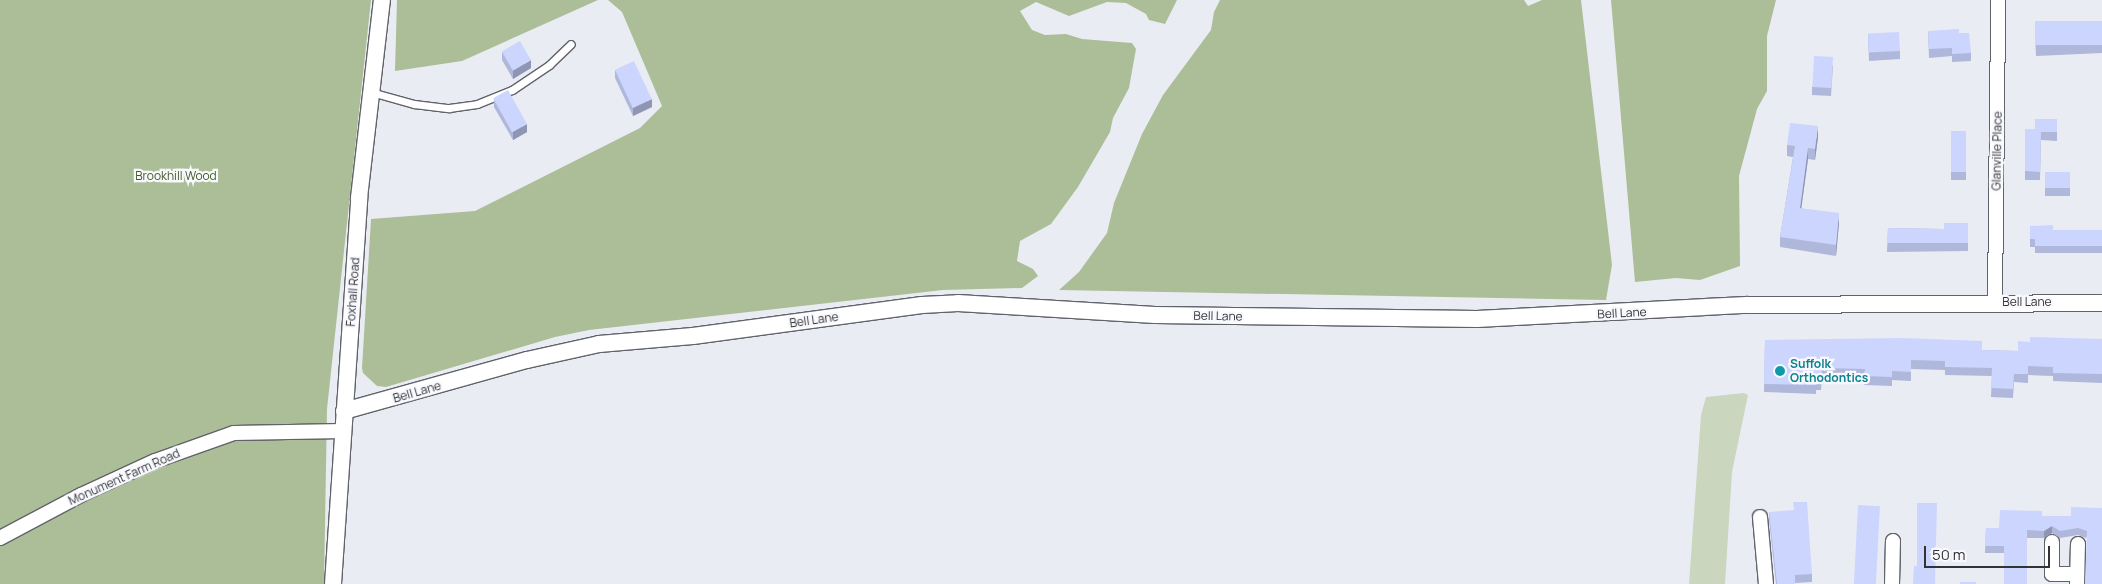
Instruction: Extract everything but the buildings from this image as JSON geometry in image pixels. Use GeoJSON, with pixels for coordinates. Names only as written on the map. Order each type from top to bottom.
{"type":"FeatureCollection","features":[{"type":"Feature","properties":{"kind":"street","name":"Foxhall Road"},"geometry":{"type":"LineString","coordinates":[[333,584],[359,198],[382,0]]}},
{"type":"Feature","properties":{"kind":"street","name":"Glanville Place"},"geometry":{"type":"LineString","coordinates":[[1995,302],[1998,0]]}},
{"type":"Feature","properties":{"kind":"street","name":"Bell Lane"},"geometry":{"type":"LineString","coordinates":[[344,411],[369,407],[527,360],[599,344],[702,335],[931,305],[1040,307],[1155,316],[1477,319],[1747,305],[1995,302],[2102,303]]}},
{"type":"Feature","properties":{"kind":"street","name":"Monument Farm Road"},"geometry":{"type":"LineString","coordinates":[[0,538],[81,494],[155,461],[234,433],[343,431]]}},
{"type":"Feature","properties":{"kind":"street"},"geometry":{"type":"LineString","coordinates":[[1760,517],[1766,584]]}},
{"type":"Feature","properties":{"kind":"street"},"geometry":{"type":"LineString","coordinates":[[1892,584],[1893,540]]}},
{"type":"Feature","properties":{"kind":"street"},"geometry":{"type":"LineString","coordinates":[[2052,542],[2052,574],[2077,579],[2078,544]]}},
{"type":"Feature","properties":{"kind":"lane"},"geometry":{"type":"LineString","coordinates":[[370,92],[414,104],[449,108],[477,104],[512,90],[549,65],[572,44]]}},
{"type":"Feature","properties":{"kind":"green space","name":"Brookhill Wood"},"geometry":{"type":"Polygon","coordinates":[[[0,0],[371,0],[327,409],[324,584],[0,584],[0,0]]]}},
{"type":"Feature","properties":{"kind":"green space"},"geometry":{"type":"Polygon","coordinates":[[[397,0],[598,0],[462,61],[395,71],[397,0]]]}},
{"type":"Feature","properties":{"kind":"green space"},"geometry":{"type":"Polygon","coordinates":[[[608,0],[1177,0],[1165,24],[1149,20],[1146,14],[1126,3],[1107,2],[1069,16],[1036,2],[1020,11],[1032,30],[1045,35],[1066,34],[1082,39],[1132,43],[1136,49],[1129,88],[1113,118],[1110,132],[1078,187],[1051,224],[1020,241],[1017,261],[1033,269],[1038,276],[1022,288],[943,290],[589,330],[555,337],[386,387],[377,386],[363,373],[362,368],[371,219],[475,211],[640,128],[662,106],[622,12],[608,0]]]}},
{"type":"Feature","properties":{"kind":"green space"},"geometry":{"type":"Polygon","coordinates":[[[1220,0],[1524,0],[1528,6],[1542,0],[1581,0],[1612,265],[1606,300],[1059,290],[1079,272],[1107,233],[1114,203],[1142,134],[1163,95],[1211,30],[1214,12],[1220,0]]]}},
{"type":"Feature","properties":{"kind":"green space"},"geometry":{"type":"Polygon","coordinates":[[[1611,0],[1776,0],[1767,36],[1767,91],[1757,109],[1739,176],[1740,266],[1700,280],[1676,278],[1635,282],[1611,0]]]}},
{"type":"Feature","properties":{"kind":"green space"},"geometry":{"type":"Polygon","coordinates":[[[1744,393],[1748,395],[1732,472],[1725,584],[1689,584],[1701,415],[1706,397],[1744,393]]]}},
{"type":"Feature","properties":{"kind":"place","name":"Suffolk Orthodontics"},"geometry":{"type":"Point","coordinates":[1780,371]}}]}
